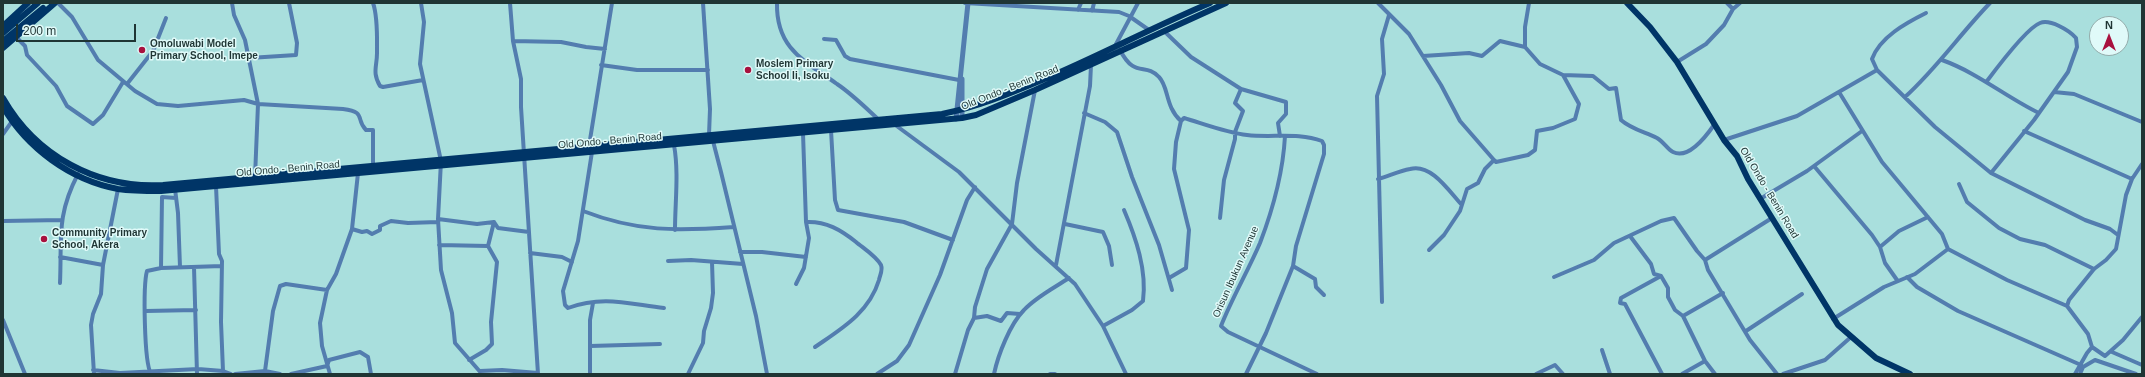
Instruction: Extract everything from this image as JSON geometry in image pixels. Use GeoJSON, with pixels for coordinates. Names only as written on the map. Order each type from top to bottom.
{"type":"FeatureCollection","features":[{"type":"Feature","properties":{"kind":"main road"},"geometry":{"type":"LineString","coordinates":[[3,26],[28,3]]}},
{"type":"Feature","properties":{"kind":"main road"},"geometry":{"type":"LineString","coordinates":[[3,42],[31,13],[38,3]]}},
{"type":"Feature","properties":{"kind":"main road"},"geometry":{"type":"LineString","coordinates":[[3,33],[48,3]]}},
{"type":"Feature","properties":{"kind":"main road"},"geometry":{"type":"LineString","coordinates":[[3,48],[55,3]]}},
{"type":"Feature","properties":{"kind":"main road","name":"Old Ondo - Benin Road"},"geometry":{"type":"LineString","coordinates":[[3,98],[13,120],[55,155],[88,174],[113,182],[135,186],[155,186],[255,177],[262,179],[358,174],[524,151],[802,133],[959,119],[976,115],[1091,65],[1118,47],[1149,30],[1210,3]]}},
{"type":"Feature","properties":{"kind":"main road","name":"Old Ondo - Benin Road"},"geometry":{"type":"LineString","coordinates":[[3,107],[36,148],[62,167],[118,189],[149,191],[216,186],[373,166],[526,159],[674,145],[711,138],[959,110],[998,99],[1118,47],[1164,31],[1226,3]]}},
{"type":"Feature","properties":{"kind":"main road","name":"Old Ondo - Benin Road"},"geometry":{"type":"LineString","coordinates":[[1627,3],[1650,27],[1677,62],[1714,125],[1724,140],[1738,156],[1748,179],[1833,319],[1851,337],[1876,358],[1907,373]]}},
{"type":"Feature","properties":{"kind":"street"},"geometry":{"type":"LineString","coordinates":[[58,3],[72,17],[98,60],[147,99],[165,105],[201,105],[244,100],[258,104],[343,109],[356,112],[360,117],[362,126],[366,130],[373,130],[373,166]]}},
{"type":"Feature","properties":{"kind":"street"},"geometry":{"type":"LineString","coordinates":[[232,3],[234,15],[245,40],[258,104],[255,177]]}},
{"type":"Feature","properties":{"kind":"street"},"geometry":{"type":"LineString","coordinates":[[249,58],[296,55],[297,43],[289,3]]}},
{"type":"Feature","properties":{"kind":"street"},"geometry":{"type":"LineString","coordinates":[[373,3],[377,55],[374,70],[380,86],[383,87],[423,80]]}},
{"type":"Feature","properties":{"kind":"street"},"geometry":{"type":"LineString","coordinates":[[421,3],[424,22],[420,64],[433,116],[441,163],[438,220],[440,270],[452,313],[455,343],[481,373],[502,370],[538,374],[530,253],[526,159],[524,151],[521,108],[521,79],[514,41],[510,3]]}},
{"type":"Feature","properties":{"kind":"street"},"geometry":{"type":"LineString","coordinates":[[589,146],[612,3]]}},
{"type":"Feature","properties":{"kind":"street"},"geometry":{"type":"LineString","coordinates":[[703,3],[711,138],[765,355],[767,374]]}},
{"type":"Feature","properties":{"kind":"street"},"geometry":{"type":"LineString","coordinates":[[777,3],[778,21],[782,35],[797,56],[838,84],[880,120]]}},
{"type":"Feature","properties":{"kind":"street"},"geometry":{"type":"LineString","coordinates":[[964,3],[1119,12],[1129,16],[1149,30]]}},
{"type":"Feature","properties":{"kind":"street"},"geometry":{"type":"LineString","coordinates":[[959,110],[968,3]]}},
{"type":"Feature","properties":{"kind":"street"},"geometry":{"type":"LineString","coordinates":[[1078,10],[1081,3]]}},
{"type":"Feature","properties":{"kind":"street"},"geometry":{"type":"LineString","coordinates":[[1092,10],[1094,3]]}},
{"type":"Feature","properties":{"kind":"street"},"geometry":{"type":"LineString","coordinates":[[1138,3],[1129,16],[1118,47],[1130,65],[1135,69],[1148,70],[1160,77],[1174,115],[1182,121]]}},
{"type":"Feature","properties":{"kind":"street"},"geometry":{"type":"LineString","coordinates":[[1378,3],[1409,34],[1460,121],[1496,162],[1528,156],[1533,153],[1536,147],[1536,131],[1553,128],[1575,119],[1579,104],[1563,75]]}},
{"type":"Feature","properties":{"kind":"street"},"geometry":{"type":"LineString","coordinates":[[1525,47],[1525,27],[1529,3]]}},
{"type":"Feature","properties":{"kind":"street"},"geometry":{"type":"LineString","coordinates":[[1727,3],[1733,8]]}},
{"type":"Feature","properties":{"kind":"street"},"geometry":{"type":"LineString","coordinates":[[1677,62],[1706,44],[1724,25],[1733,8],[1740,5],[1740,3]]}},
{"type":"Feature","properties":{"kind":"street"},"geometry":{"type":"LineString","coordinates":[[1905,97],[1942,60],[1948,49],[1990,3]]}},
{"type":"Feature","properties":{"kind":"street"},"geometry":{"type":"LineString","coordinates":[[1926,13],[1897,30],[1882,43],[1872,59],[1877,70],[1941,133],[1991,173],[2085,220],[2110,228],[2118,235]]}},
{"type":"Feature","properties":{"kind":"street"},"geometry":{"type":"LineString","coordinates":[[1382,302],[1377,96],[1384,74],[1382,39],[1389,15]]}},
{"type":"Feature","properties":{"kind":"street"},"geometry":{"type":"LineString","coordinates":[[16,37],[25,46],[27,55],[56,86],[67,106],[94,124],[103,115],[125,83],[153,51],[166,18]]}},
{"type":"Feature","properties":{"kind":"street"},"geometry":{"type":"LineString","coordinates":[[1987,81],[2034,26],[2047,22],[2070,31],[2076,38],[2077,47],[2071,67],[2039,113],[1991,173]]}},
{"type":"Feature","properties":{"kind":"street"},"geometry":{"type":"LineString","coordinates":[[1164,31],[1190,57],[1241,89],[1286,102],[1286,114],[1278,122],[1282,136]]}},
{"type":"Feature","properties":{"kind":"street"},"geometry":{"type":"LineString","coordinates":[[824,39],[836,40],[845,56],[850,59],[959,80]]}},
{"type":"Feature","properties":{"kind":"street"},"geometry":{"type":"LineString","coordinates":[[514,41],[561,42],[604,49]]}},
{"type":"Feature","properties":{"kind":"street"},"geometry":{"type":"LineString","coordinates":[[1423,56],[1469,53],[1482,56],[1500,41],[1525,47],[1540,64],[1563,75],[1593,76],[1609,89],[1616,88],[1621,120],[1631,127],[1663,142],[1675,153],[1683,153],[1701,143],[1714,125]]}},
{"type":"Feature","properties":{"kind":"street"},"geometry":{"type":"LineString","coordinates":[[1942,60],[1987,81],[2019,103],[2039,113]]}},
{"type":"Feature","properties":{"kind":"street"},"geometry":{"type":"LineString","coordinates":[[602,65],[637,70],[708,70]]}},
{"type":"Feature","properties":{"kind":"street"},"geometry":{"type":"LineString","coordinates":[[1056,265],[1065,224],[1091,80],[1091,65]]}},
{"type":"Feature","properties":{"kind":"street"},"geometry":{"type":"LineString","coordinates":[[1724,140],[1797,116],[1877,70]]}},
{"type":"Feature","properties":{"kind":"street"},"geometry":{"type":"LineString","coordinates":[[959,119],[959,80],[961,74]]}},
{"type":"Feature","properties":{"kind":"street"},"geometry":{"type":"LineString","coordinates":[[1220,218],[1224,180],[1235,139],[1235,132],[1243,111],[1235,103],[1241,89]]}},
{"type":"Feature","properties":{"kind":"street"},"geometry":{"type":"LineString","coordinates":[[955,374],[968,330],[974,318],[975,306],[987,269],[1012,224],[1017,183],[1035,90]]}},
{"type":"Feature","properties":{"kind":"street"},"geometry":{"type":"LineString","coordinates":[[2054,92],[2062,91],[2074,94],[2142,122]]}},
{"type":"Feature","properties":{"kind":"street"},"geometry":{"type":"LineString","coordinates":[[1839,92],[1882,162],[1942,234],[1948,249],[2007,280],[2067,306],[2088,334],[2092,347],[2105,356],[2112,352],[2142,318]]}},
{"type":"Feature","properties":{"kind":"street"},"geometry":{"type":"LineString","coordinates":[[1084,113],[1105,122],[1117,132],[1132,177],[1159,245],[1172,290]]}},
{"type":"Feature","properties":{"kind":"street"},"geometry":{"type":"LineString","coordinates":[[1169,278],[1186,268],[1189,230],[1174,168],[1176,142],[1184,118],[1247,135],[1310,137],[1322,141],[1324,145],[1324,154],[1296,246],[1293,266],[1266,333],[1246,374]]}},
{"type":"Feature","properties":{"kind":"street"},"geometry":{"type":"LineString","coordinates":[[889,119],[959,172],[1084,294],[1103,326],[1126,374]]}},
{"type":"Feature","properties":{"kind":"street"},"geometry":{"type":"LineString","coordinates":[[3,134],[13,120]]}},
{"type":"Feature","properties":{"kind":"street"},"geometry":{"type":"LineString","coordinates":[[831,130],[834,200],[838,210],[904,222],[953,240]]}},
{"type":"Feature","properties":{"kind":"street"},"geometry":{"type":"LineString","coordinates":[[1760,199],[1814,166],[1862,131]]}},
{"type":"Feature","properties":{"kind":"street"},"geometry":{"type":"LineString","coordinates":[[2024,131],[2132,178]]}},
{"type":"Feature","properties":{"kind":"street"},"geometry":{"type":"LineString","coordinates":[[796,284],[804,268],[809,238],[806,222],[802,133]]}},
{"type":"Feature","properties":{"kind":"street","name":"Orisun Ibukun Avenue"},"geometry":{"type":"LineString","coordinates":[[1258,347],[1228,332],[1221,326],[1267,223],[1277,188],[1284,155],[1282,136]]}},
{"type":"Feature","properties":{"kind":"street"},"geometry":{"type":"LineString","coordinates":[[674,145],[677,167],[675,230]]}},
{"type":"Feature","properties":{"kind":"street"},"geometry":{"type":"LineString","coordinates":[[592,152],[578,241],[563,291],[565,305],[568,308],[584,303],[593,304],[616,300],[664,308]]}},
{"type":"Feature","properties":{"kind":"street"},"geometry":{"type":"LineString","coordinates":[[1429,250],[1444,235],[1460,211],[1467,189],[1478,183],[1485,169],[1494,160]]}},
{"type":"Feature","properties":{"kind":"street"},"geometry":{"type":"LineString","coordinates":[[2067,306],[2071,297],[2094,269],[2112,255],[2116,249],[2126,195],[2132,178],[2142,164]]}},
{"type":"Feature","properties":{"kind":"street"},"geometry":{"type":"LineString","coordinates":[[1814,166],[1872,235],[1880,247],[1885,263],[1897,280]]}},
{"type":"Feature","properties":{"kind":"street"},"geometry":{"type":"LineString","coordinates":[[1378,178],[1395,175],[1411,168],[1423,168],[1436,178],[1461,204]]}},
{"type":"Feature","properties":{"kind":"street"},"geometry":{"type":"LineString","coordinates":[[60,283],[60,257],[64,204],[78,174]]}},
{"type":"Feature","properties":{"kind":"street"},"geometry":{"type":"LineString","coordinates":[[330,374],[322,346],[320,323],[327,290],[336,274],[352,229],[358,174]]}},
{"type":"Feature","properties":{"kind":"street"},"geometry":{"type":"LineString","coordinates":[[1959,184],[1967,202],[1999,228],[2020,239],[2045,245],[2094,269]]}},
{"type":"Feature","properties":{"kind":"street"},"geometry":{"type":"LineString","coordinates":[[216,186],[222,266],[221,322],[223,371]]}},
{"type":"Feature","properties":{"kind":"street"},"geometry":{"type":"LineString","coordinates":[[877,374],[897,361],[909,345],[940,275],[967,200],[975,187]]}},
{"type":"Feature","properties":{"kind":"street"},"geometry":{"type":"LineString","coordinates":[[118,189],[103,265],[101,294],[93,314],[91,325],[93,372],[150,373],[223,371],[231,374]]}},
{"type":"Feature","properties":{"kind":"street"},"geometry":{"type":"LineString","coordinates":[[175,189],[180,267]]}},
{"type":"Feature","properties":{"kind":"street"},"geometry":{"type":"LineString","coordinates":[[160,268],[162,197],[176,198]]}},
{"type":"Feature","properties":{"kind":"street"},"geometry":{"type":"LineString","coordinates":[[1103,326],[1132,310],[1143,301],[1145,284],[1138,248],[1134,232],[1124,210]]}},
{"type":"Feature","properties":{"kind":"street"},"geometry":{"type":"LineString","coordinates":[[583,211],[624,224],[675,230],[734,227]]}},
{"type":"Feature","properties":{"kind":"street"},"geometry":{"type":"LineString","coordinates":[[1880,247],[1899,231],[1928,217]]}},
{"type":"Feature","properties":{"kind":"street"},"geometry":{"type":"LineString","coordinates":[[1554,277],[1594,260],[1614,243],[1661,220],[1674,218],[1705,260],[1708,270],[1723,292],[1756,348],[1777,374]]}},
{"type":"Feature","properties":{"kind":"street"},"geometry":{"type":"LineString","coordinates":[[1705,260],[1772,218]]}},
{"type":"Feature","properties":{"kind":"street"},"geometry":{"type":"LineString","coordinates":[[3,220],[62,220]]}},
{"type":"Feature","properties":{"kind":"street"},"geometry":{"type":"LineString","coordinates":[[352,229],[377,234],[380,226],[386,223],[438,220],[478,224],[494,222]]}},
{"type":"Feature","properties":{"kind":"street"},"geometry":{"type":"LineString","coordinates":[[494,222],[498,228],[529,232]]}},
{"type":"Feature","properties":{"kind":"street"},"geometry":{"type":"LineString","coordinates":[[469,360],[486,350],[492,344],[491,322],[497,262],[488,246],[494,222]]}},
{"type":"Feature","properties":{"kind":"street"},"geometry":{"type":"LineString","coordinates":[[806,222],[823,224],[840,229],[868,252],[880,264],[881,268],[877,287],[869,303],[846,325],[815,347]]}},
{"type":"Feature","properties":{"kind":"street"},"geometry":{"type":"LineString","coordinates":[[1065,224],[1103,232],[1109,246],[1112,265]]}},
{"type":"Feature","properties":{"kind":"street"},"geometry":{"type":"LineString","coordinates":[[1630,236],[1651,264],[1654,274],[1660,276],[1668,288],[1668,297],[1675,310],[1683,316],[1705,361],[1715,374]]}},
{"type":"Feature","properties":{"kind":"street"},"geometry":{"type":"LineString","coordinates":[[440,245],[488,246]]}},
{"type":"Feature","properties":{"kind":"street"},"geometry":{"type":"LineString","coordinates":[[1833,319],[1897,280],[1919,271],[1948,249]]}},
{"type":"Feature","properties":{"kind":"street"},"geometry":{"type":"LineString","coordinates":[[740,252],[762,252],[806,257]]}},
{"type":"Feature","properties":{"kind":"street"},"geometry":{"type":"LineString","coordinates":[[530,253],[562,257],[572,262]]}},
{"type":"Feature","properties":{"kind":"street"},"geometry":{"type":"LineString","coordinates":[[60,257],[103,265]]}},
{"type":"Feature","properties":{"kind":"street"},"geometry":{"type":"LineString","coordinates":[[668,261],[743,264]]}},
{"type":"Feature","properties":{"kind":"street"},"geometry":{"type":"LineString","coordinates":[[688,374],[703,343],[704,331],[711,308],[713,293],[712,262]]}},
{"type":"Feature","properties":{"kind":"street"},"geometry":{"type":"LineString","coordinates":[[150,373],[146,353],[147,271],[160,268],[222,266]]}},
{"type":"Feature","properties":{"kind":"street"},"geometry":{"type":"LineString","coordinates":[[1293,266],[1315,280],[1316,287],[1324,295]]}},
{"type":"Feature","properties":{"kind":"street"},"geometry":{"type":"LineString","coordinates":[[194,267],[197,372]]}},
{"type":"Feature","properties":{"kind":"street"},"geometry":{"type":"LineString","coordinates":[[1660,276],[1621,298],[1620,303],[1624,304],[1662,374]]}},
{"type":"Feature","properties":{"kind":"street"},"geometry":{"type":"LineString","coordinates":[[1907,277],[1917,287],[1963,314],[2081,365]]}},
{"type":"Feature","properties":{"kind":"street"},"geometry":{"type":"LineString","coordinates":[[994,374],[997,360],[1020,314],[1030,304],[1069,278]]}},
{"type":"Feature","properties":{"kind":"street"},"geometry":{"type":"LineString","coordinates":[[265,371],[273,311],[280,286],[286,284],[327,290]]}},
{"type":"Feature","properties":{"kind":"street"},"geometry":{"type":"LineString","coordinates":[[1683,316],[1723,292]]}},
{"type":"Feature","properties":{"kind":"street"},"geometry":{"type":"LineString","coordinates":[[1746,332],[1802,294]]}},
{"type":"Feature","properties":{"kind":"street"},"geometry":{"type":"LineString","coordinates":[[590,374],[590,320],[593,304]]}},
{"type":"Feature","properties":{"kind":"street"},"geometry":{"type":"LineString","coordinates":[[146,311],[196,310]]}},
{"type":"Feature","properties":{"kind":"street"},"geometry":{"type":"LineString","coordinates":[[974,318],[987,316],[1001,321],[1007,313],[1020,314]]}},
{"type":"Feature","properties":{"kind":"street"},"geometry":{"type":"LineString","coordinates":[[3,320],[5,329],[25,374]]}},
{"type":"Feature","properties":{"kind":"street"},"geometry":{"type":"LineString","coordinates":[[1783,374],[1825,360],[1851,337]]}},
{"type":"Feature","properties":{"kind":"street"},"geometry":{"type":"LineString","coordinates":[[590,346],[660,344]]}},
{"type":"Feature","properties":{"kind":"street"},"geometry":{"type":"LineString","coordinates":[[1258,347],[1317,374]]}},
{"type":"Feature","properties":{"kind":"street"},"geometry":{"type":"LineString","coordinates":[[2075,374],[2086,353],[2092,347]]}},
{"type":"Feature","properties":{"kind":"street"},"geometry":{"type":"LineString","coordinates":[[1602,350],[1610,374]]}},
{"type":"Feature","properties":{"kind":"street"},"geometry":{"type":"LineString","coordinates":[[327,366],[329,360],[360,352],[368,357],[371,374]]}},
{"type":"Feature","properties":{"kind":"street"},"geometry":{"type":"LineString","coordinates":[[2112,352],[2142,364]]}},
{"type":"Feature","properties":{"kind":"street"},"geometry":{"type":"LineString","coordinates":[[2080,374],[2083,367],[2095,360],[2136,374]]}},
{"type":"Feature","properties":{"kind":"street"},"geometry":{"type":"LineString","coordinates":[[1682,374],[1705,361]]}},
{"type":"Feature","properties":{"kind":"street"},"geometry":{"type":"LineString","coordinates":[[1536,374],[1555,365],[1563,374]]}},
{"type":"Feature","properties":{"kind":"street"},"geometry":{"type":"LineString","coordinates":[[291,374],[327,366]]}},
{"type":"Feature","properties":{"kind":"street"},"geometry":{"type":"LineString","coordinates":[[2118,374],[2122,368]]}},
{"type":"Feature","properties":{"kind":"street"},"geometry":{"type":"LineString","coordinates":[[235,374],[265,371],[280,374]]}},
{"type":"Feature","properties":{"kind":"street"},"geometry":{"type":"LineString","coordinates":[[1050,374],[1055,374]]}},
{"type":"Feature","properties":{"kind":"place","name":"Omoluwabi Model Primary School, Imepe"},"geometry":{"type":"Point","coordinates":[142,50]}},
{"type":"Feature","properties":{"kind":"place","name":"Moslem Primary School Ii, Isoku"},"geometry":{"type":"Point","coordinates":[748,70]}},
{"type":"Feature","properties":{"kind":"place","name":"Community Primary School, Akera"},"geometry":{"type":"Point","coordinates":[44,239]}}]}
